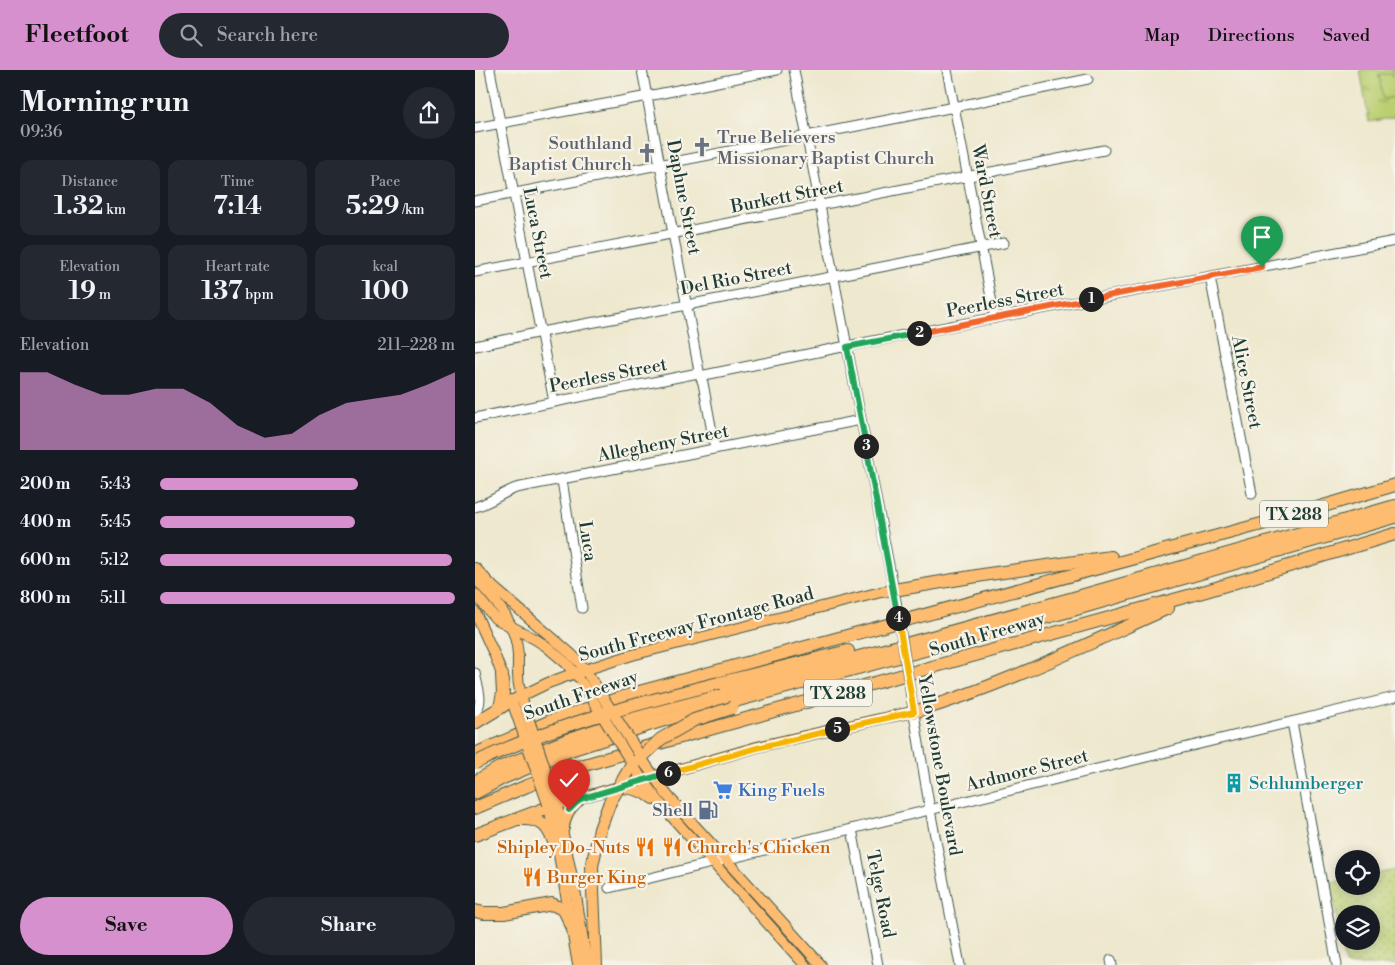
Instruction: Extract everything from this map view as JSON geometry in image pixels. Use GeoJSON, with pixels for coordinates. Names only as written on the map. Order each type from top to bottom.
{"type":"FeatureCollection","features":[{"type":"Feature","properties":{"kind":"highway","name":"South Freeway"},"geometry":{"type":"LineString","coordinates":[[475,754],[553,720],[639,692],[1395,485]]}},
{"type":"Feature","properties":{"kind":"highway"},"geometry":{"type":"LineString","coordinates":[[475,782],[499,768],[572,738],[660,709],[1071,604],[1395,506]]}},
{"type":"Feature","properties":{"kind":"highway"},"geometry":{"type":"LineString","coordinates":[[475,793],[503,778],[573,748],[664,720],[1071,604],[1395,517]]}},
{"type":"Feature","properties":{"kind":"highway","name":"South Freeway"},"geometry":{"type":"LineString","coordinates":[[475,808],[527,786],[607,758],[1206,591],[1395,534]]}},
{"type":"Feature","properties":{"kind":"highway"},"geometry":{"type":"LineString","coordinates":[[895,596],[989,574],[1085,561],[1192,542]]}},
{"type":"Feature","properties":{"kind":"highway"},"geometry":{"type":"LineString","coordinates":[[914,712],[945,703],[1039,666],[1206,591]]}},
{"type":"Feature","properties":{"kind":"highway"},"geometry":{"type":"LineString","coordinates":[[475,763],[530,738],[568,724],[642,702],[959,624],[1071,604]]}},
{"type":"Feature","properties":{"kind":"highway"},"geometry":{"type":"LineString","coordinates":[[596,965],[592,866],[600,829],[611,802],[630,768],[661,738],[693,720],[732,708],[883,669],[1012,631],[1071,604]]}},
{"type":"Feature","properties":{"kind":"highway"},"geometry":{"type":"LineString","coordinates":[[475,723],[514,703],[503,689],[502,675]]}},
{"type":"Feature","properties":{"kind":"highway"},"geometry":{"type":"LineString","coordinates":[[475,835],[553,804]]}},
{"type":"Feature","properties":{"kind":"highway"},"geometry":{"type":"LineString","coordinates":[[515,820],[532,819],[545,825],[558,851]]}},
{"type":"Feature","properties":{"kind":"highway"},"geometry":{"type":"LineString","coordinates":[[475,911],[504,913],[552,904],[564,910],[572,926]]}},
{"type":"Feature","properties":{"kind":"main road"},"geometry":{"type":"LineString","coordinates":[[475,568],[493,587],[570,653],[587,682],[654,778],[821,965]]}},
{"type":"Feature","properties":{"kind":"main road"},"geometry":{"type":"LineString","coordinates":[[475,578],[502,609],[513,628],[517,646],[517,683],[514,703],[564,836],[587,965]]}},
{"type":"Feature","properties":{"kind":"main road","name":"South Freeway Frontage Road"},"geometry":{"type":"LineString","coordinates":[[514,703],[548,683],[632,655],[881,592],[895,596]]}},
{"type":"Feature","properties":{"kind":"main road"},"geometry":{"type":"LineString","coordinates":[[475,594],[495,618],[535,639],[580,671]]}},
{"type":"Feature","properties":{"kind":"main road"},"geometry":{"type":"LineString","coordinates":[[475,612],[480,632],[502,675]]}},
{"type":"Feature","properties":{"kind":"main road"},"geometry":{"type":"LineString","coordinates":[[587,682],[643,781],[664,808],[805,965]]}},
{"type":"Feature","properties":{"kind":"main road"},"geometry":{"type":"LineString","coordinates":[[553,804],[580,799],[757,748],[914,712]]}},
{"type":"Feature","properties":{"kind":"main road"},"geometry":{"type":"LineString","coordinates":[[672,772],[666,782],[673,800]]}},
{"type":"Feature","properties":{"kind":"main road"},"geometry":{"type":"LineString","coordinates":[[620,788],[633,789],[646,794],[664,808]]}},
{"type":"Feature","properties":{"kind":"main road"},"geometry":{"type":"LineString","coordinates":[[564,836],[566,815],[580,799]]}},
{"type":"Feature","properties":{"kind":"main road"},"geometry":{"type":"LineString","coordinates":[[553,804],[558,851],[578,965]]}},
{"type":"Feature","properties":{"kind":"main road"},"geometry":{"type":"LineString","coordinates":[[775,932],[784,924]]}},
{"type":"Feature","properties":{"kind":"street","name":"Luca Street"},"geometry":{"type":"LineString","coordinates":[[490,70],[554,402]]}},
{"type":"Feature","properties":{"kind":"street","name":"Daphne Street"},"geometry":{"type":"LineString","coordinates":[[642,70],[715,448]]}},
{"type":"Feature","properties":{"kind":"street"},"geometry":{"type":"LineString","coordinates":[[475,128],[777,70]]}},
{"type":"Feature","properties":{"kind":"street","name":"Yellowstone Boulevard"},"geometry":{"type":"LineString","coordinates":[[794,70],[895,596],[930,810],[960,965]]}},
{"type":"Feature","properties":{"kind":"street","name":"Ward Street"},"geometry":{"type":"LineString","coordinates":[[947,70],[995,318]]}},
{"type":"Feature","properties":{"kind":"street"},"geometry":{"type":"LineString","coordinates":[[475,201],[1088,79]]}},
{"type":"Feature","properties":{"kind":"street","name":"Burkett Street"},"geometry":{"type":"LineString","coordinates":[[475,272],[1104,150]]}},
{"type":"Feature","properties":{"kind":"street","name":"Peerless Street"},"geometry":{"type":"LineString","coordinates":[[475,418],[698,373],[700,376],[1395,241]]}},
{"type":"Feature","properties":{"kind":"street","name":"Del Rio Street"},"geometry":{"type":"LineString","coordinates":[[475,346],[1004,243]]}},
{"type":"Feature","properties":{"kind":"street","name":"Alice Street"},"geometry":{"type":"LineString","coordinates":[[1210,276],[1252,494]]}},
{"type":"Feature","properties":{"kind":"street","name":"Allegheny Street"},"geometry":{"type":"LineString","coordinates":[[475,507],[517,488],[861,420]]}},
{"type":"Feature","properties":{"kind":"street","name":"Luca"},"geometry":{"type":"LineString","coordinates":[[562,480],[582,608]]}},
{"type":"Feature","properties":{"kind":"street"},"geometry":{"type":"LineString","coordinates":[[475,673],[480,696],[477,711]]}},
{"type":"Feature","properties":{"kind":"street","name":"Ardmore Street"},"geometry":{"type":"LineString","coordinates":[[609,888],[1395,697]]}},
{"type":"Feature","properties":{"kind":"street"},"geometry":{"type":"LineString","coordinates":[[1292,722],[1337,965]]}},
{"type":"Feature","properties":{"kind":"street","name":"Telge Road"},"geometry":{"type":"LineString","coordinates":[[852,829],[878,965]]}},
{"type":"Feature","properties":{"kind":"green space"},"geometry":{"type":"Polygon","coordinates":[[[1360,70],[1395,70],[1395,117],[1369,122],[1360,70]]]}},
{"type":"Feature","properties":{"kind":"green space"},"geometry":{"type":"Polygon","coordinates":[[[1391,70],[1395,70],[1395,97],[1384,99],[1382,97],[1379,74],[1389,74],[1392,77],[1391,70]]]}},
{"type":"Feature","properties":{"kind":"green space"},"geometry":{"type":"Polygon","coordinates":[[[1395,870],[1395,965],[1345,965],[1342,950],[1380,950],[1380,905],[1335,906],[1331,882],[1335,881],[1335,895],[1380,895],[1380,873],[1395,870]]]}},
{"type":"Feature","properties":{"kind":"place","name":"True Believers Missionary Baptist Church"},"geometry":{"type":"Point","coordinates":[702,147]}},
{"type":"Feature","properties":{"kind":"place","name":"Southland Baptist Church"},"geometry":{"type":"Point","coordinates":[647,153]}},
{"type":"Feature","properties":{"kind":"place","name":"Schlumberger"},"geometry":{"type":"Point","coordinates":[1234,783]}},
{"type":"Feature","properties":{"kind":"place","name":"King Fuels"},"geometry":{"type":"Point","coordinates":[723,790]}},
{"type":"Feature","properties":{"kind":"place","name":"Shell"},"geometry":{"type":"Point","coordinates":[708,810]}},
{"type":"Feature","properties":{"kind":"place","name":"Shipley Do-Nuts"},"geometry":{"type":"Point","coordinates":[645,847]}},
{"type":"Feature","properties":{"kind":"place","name":"Church's Chicken"},"geometry":{"type":"Point","coordinates":[672,847]}},
{"type":"Feature","properties":{"kind":"place","name":"Burger King"},"geometry":{"type":"Point","coordinates":[532,877]}},
{"type":"Feature","properties":{"kind":"route"},"geometry":{"type":"LineString","coordinates":[[569,810],[580,799],[757,748],[914,712],[894,590],[847,347],[1262,267]]}}]}
